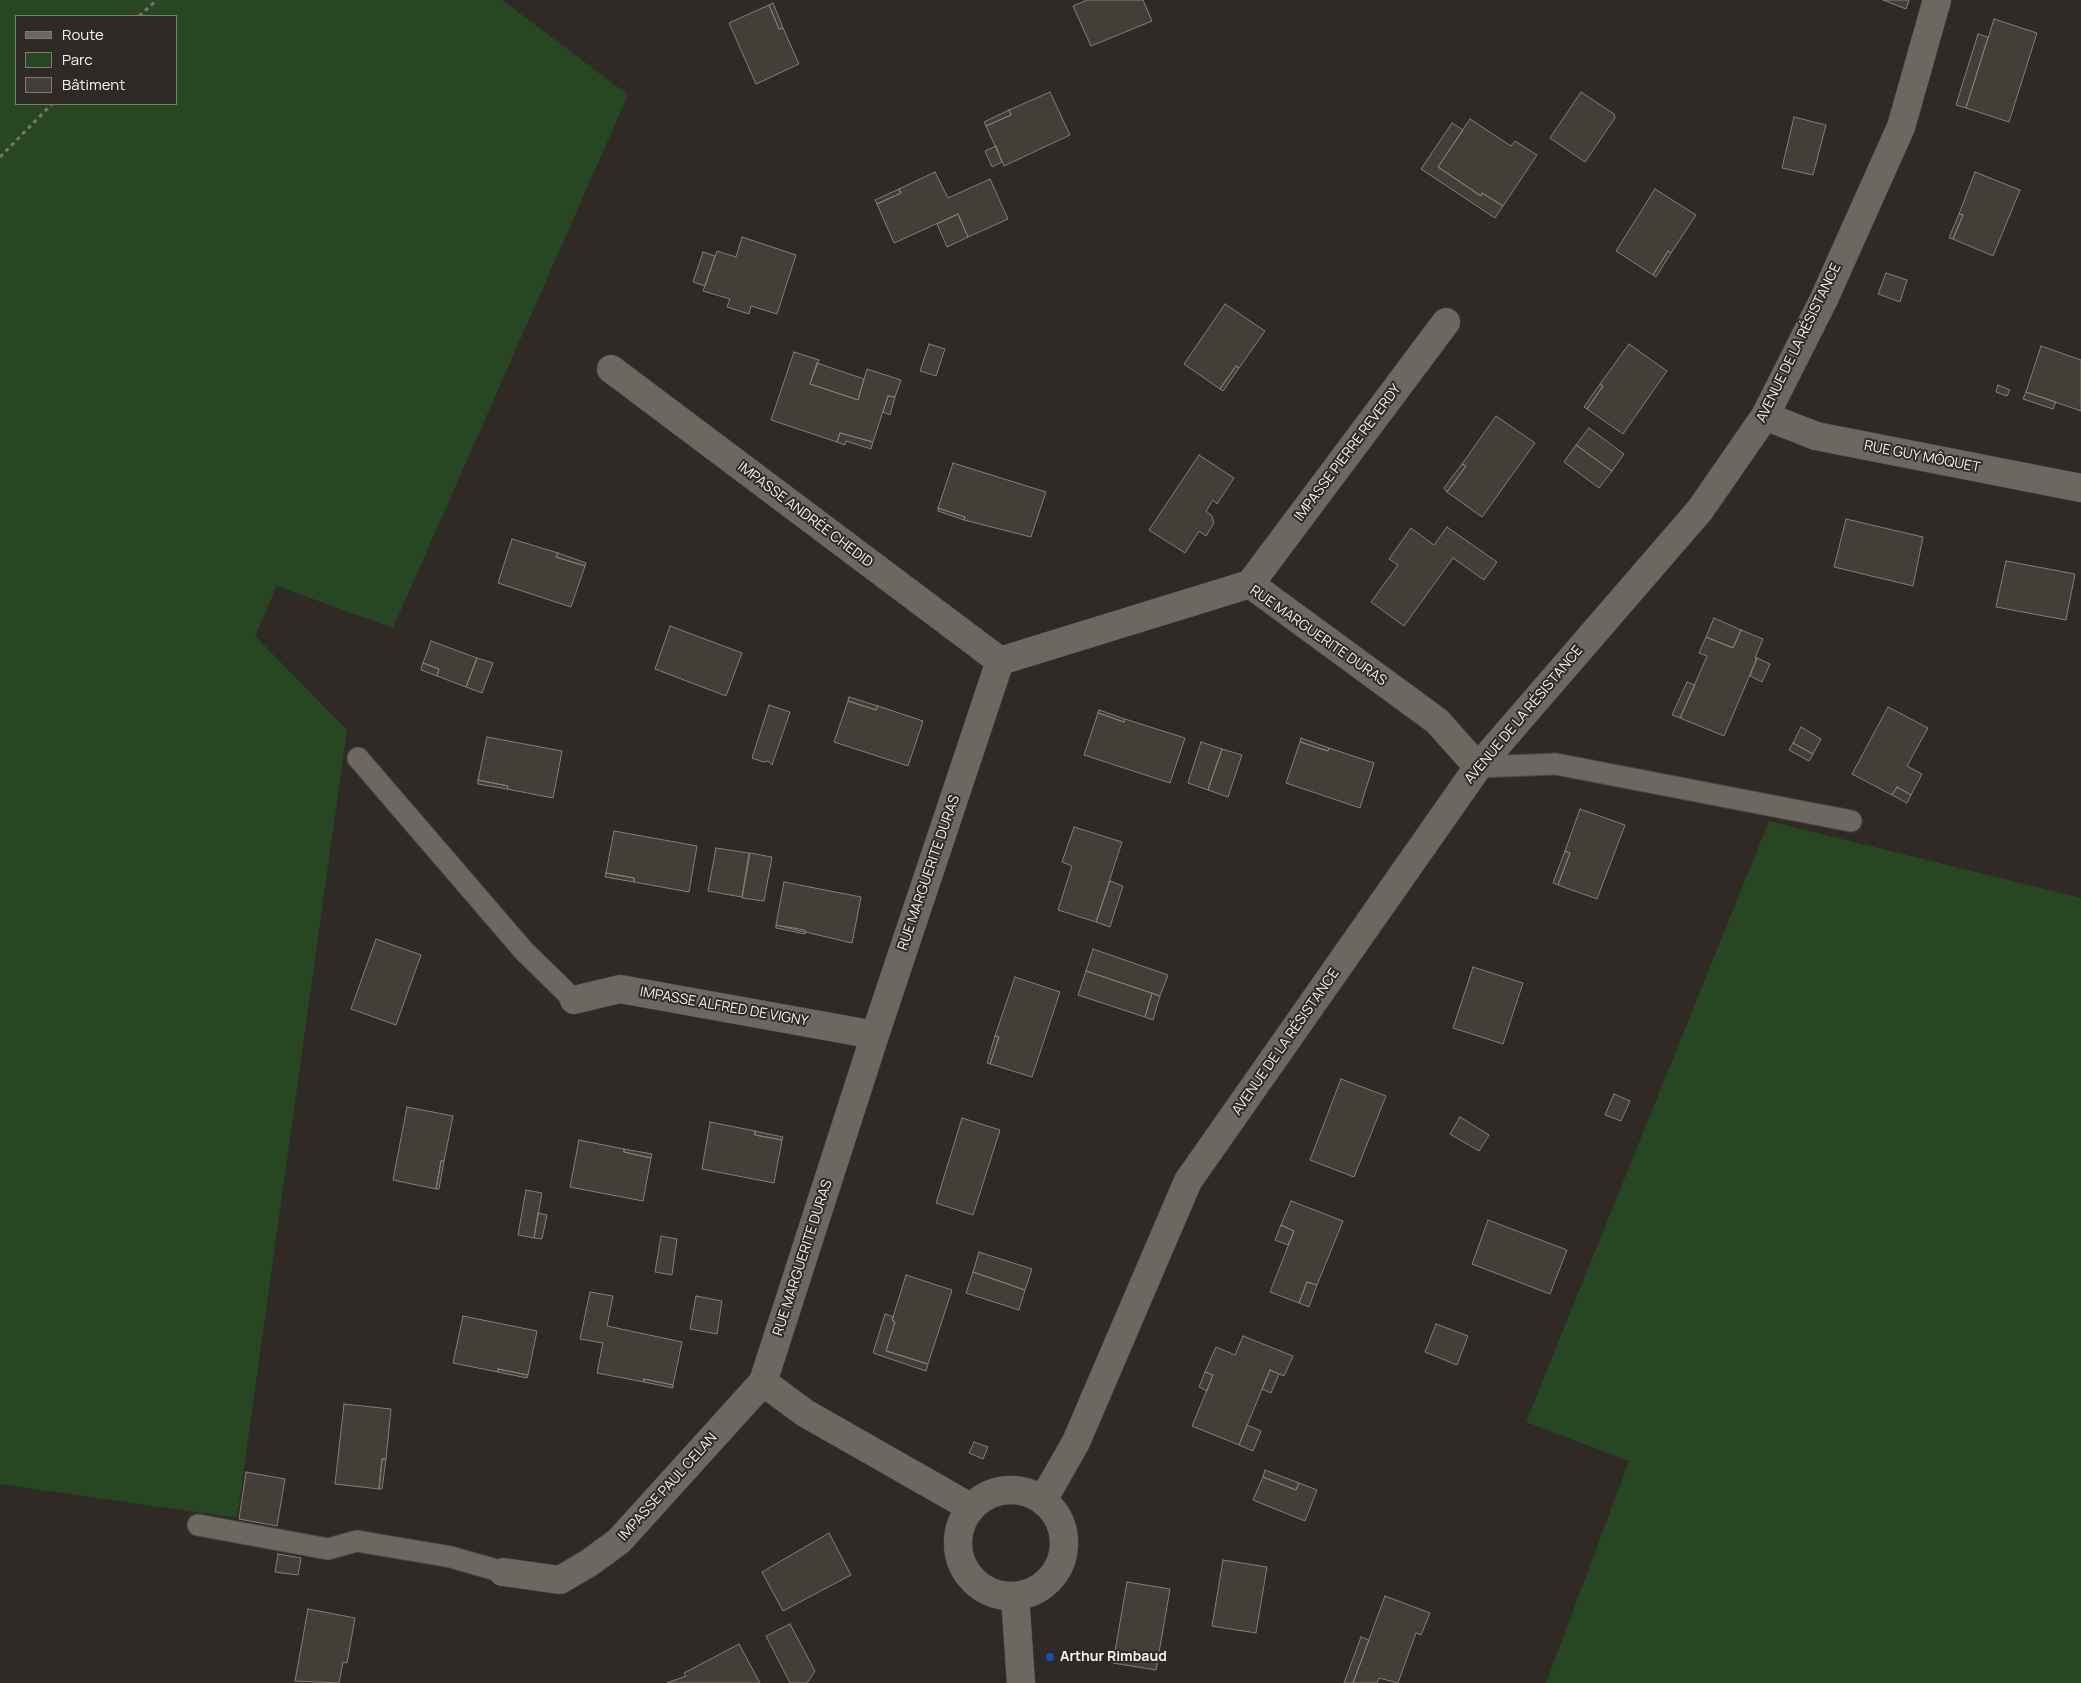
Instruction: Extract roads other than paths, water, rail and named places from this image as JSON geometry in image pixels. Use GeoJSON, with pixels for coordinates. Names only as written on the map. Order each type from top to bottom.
{"type":"FeatureCollection","features":[{"type":"Feature","properties":{"kind":"street","name":"AVENUE DE LA RÉSISTANCE"},"geometry":{"type":"LineString","coordinates":[[1043,1500],[1076,1442],[1188,1181],[1478,767],[1700,510],[1765,416],[1824,299],[1900,127],[1937,0]]}},
{"type":"Feature","properties":{"kind":"street","name":"IMPASSE PIERRE REVERDY"},"geometry":{"type":"LineString","coordinates":[[1250,584],[1446,322]]}},
{"type":"Feature","properties":{"kind":"street","name":"IMPASSE ANDRÉE CHEDID"},"geometry":{"type":"LineString","coordinates":[[611,369],[1000,661]]}},
{"type":"Feature","properties":{"kind":"street","name":"RUE GUY MÔQUET"},"geometry":{"type":"LineString","coordinates":[[1765,416],[1816,436],[2081,488]]}},
{"type":"Feature","properties":{"kind":"street","name":"RUE MARGUERITE DURAS"},"geometry":{"type":"LineString","coordinates":[[763,1382],[875,1035],[1000,661],[1250,584],[1437,721],[1478,767]]}},
{"type":"Feature","properties":{"kind":"street","name":"IMPASSE ALFRED DE VIGNY"},"geometry":{"type":"LineString","coordinates":[[574,1000],[620,988],[875,1035]]}},
{"type":"Feature","properties":{"kind":"street"},"geometry":{"type":"LineString","coordinates":[[763,1382],[805,1414],[970,1507]]}},
{"type":"Feature","properties":{"kind":"street","name":"IMPASSE PAUL CELAN"},"geometry":{"type":"LineString","coordinates":[[503,1572],[560,1580],[589,1564],[620,1541],[763,1382]]}},
{"type":"Feature","properties":{"kind":"street"},"geometry":{"type":"LineString","coordinates":[[1013,1489],[1029,1493],[1043,1500],[1054,1512],[1062,1526],[1064,1542],[1062,1558],[1056,1572],[1045,1584],[1031,1593],[1015,1596],[999,1595],[984,1589],[972,1580],[963,1566],[958,1552],[957,1536],[962,1520],[970,1507],[983,1497],[998,1490],[1013,1489]]}},
{"type":"Feature","properties":{"kind":"street"},"geometry":{"type":"LineString","coordinates":[[1015,1596],[1021,1683]]}},
{"type":"Feature","properties":{"kind":"lane"},"geometry":{"type":"LineString","coordinates":[[358,758],[524,951],[574,1000]]}},
{"type":"Feature","properties":{"kind":"lane"},"geometry":{"type":"LineString","coordinates":[[1478,767],[1556,764],[1850,821]]}},
{"type":"Feature","properties":{"kind":"lane"},"geometry":{"type":"LineString","coordinates":[[198,1526],[328,1549],[357,1541],[451,1557],[503,1572]]}},
{"type":"Feature","properties":{"kind":"place","name":"Arthur Rimbaud"},"geometry":{"type":"Point","coordinates":[1050,1657]}}]}
